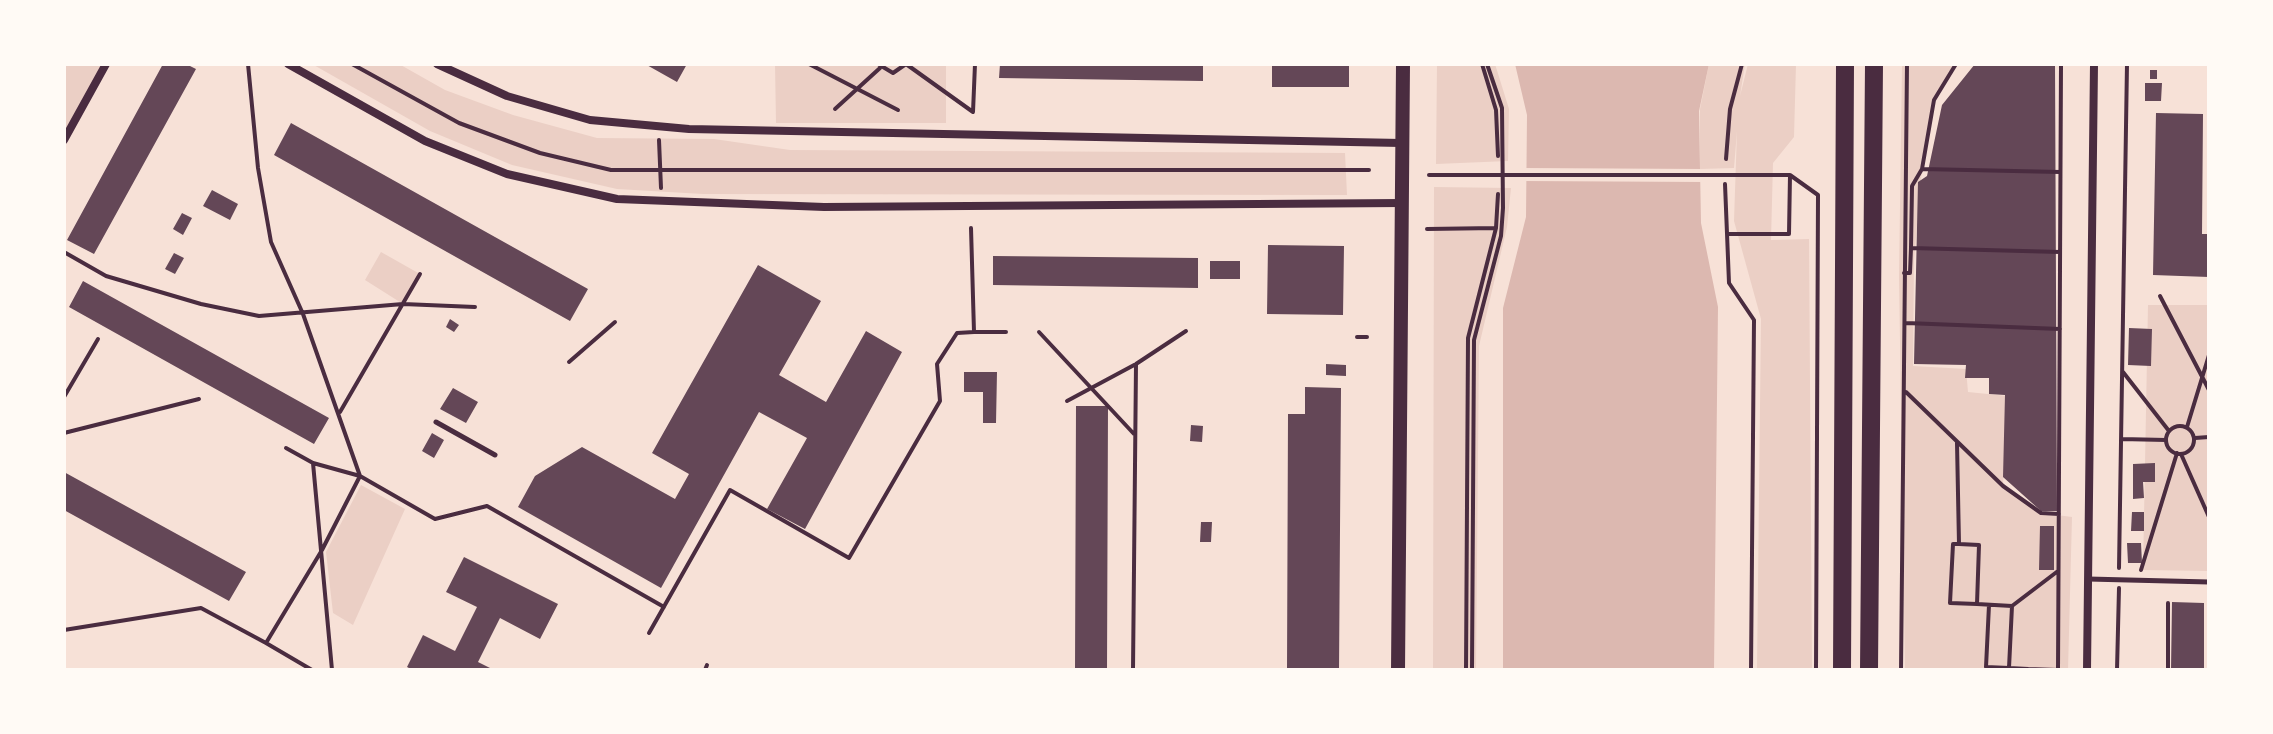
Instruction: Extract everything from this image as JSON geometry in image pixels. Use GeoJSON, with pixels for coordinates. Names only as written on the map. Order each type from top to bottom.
{"type":"FeatureCollection","features":[{"type":"Feature","properties":{"kind":"highway"},"geometry":{"type":"LineString","coordinates":[[1842,670],[1845,64]]}},
{"type":"Feature","properties":{"kind":"highway"},"geometry":{"type":"LineString","coordinates":[[1869,670],[1874,64]]}},
{"type":"Feature","properties":{"kind":"street"},"geometry":{"type":"LineString","coordinates":[[64,140],[106,64]]}},
{"type":"Feature","properties":{"kind":"street"},"geometry":{"type":"LineString","coordinates":[[288,64],[425,141],[507,174],[617,199],[824,207],[1402,203]]}},
{"type":"Feature","properties":{"kind":"street"},"geometry":{"type":"LineString","coordinates":[[437,64],[507,96],[590,120],[658,126],[819,133],[1401,143]]}},
{"type":"Feature","properties":{"kind":"street"},"geometry":{"type":"LineString","coordinates":[[1398,670],[1403,64]]}},
{"type":"Feature","properties":{"kind":"street"},"geometry":{"type":"LineString","coordinates":[[2087,670],[2094,64]]}},
{"type":"Feature","properties":{"kind":"lane"},"geometry":{"type":"LineString","coordinates":[[436,422],[495,455]]}},
{"type":"Feature","properties":{"kind":"lane"},"geometry":{"type":"LineString","coordinates":[[2088,579],[2209,582]]}},
{"type":"Feature","properties":{"kind":"path"},"geometry":{"type":"LineString","coordinates":[[248,64],[258,168],[271,242],[303,314],[360,476],[322,550],[266,643]]}},
{"type":"Feature","properties":{"kind":"path"},"geometry":{"type":"LineString","coordinates":[[352,64],[421,105],[491,136],[611,170],[1369,170]]}},
{"type":"Feature","properties":{"kind":"path"},"geometry":{"type":"LineString","coordinates":[[809,64],[898,110]]}},
{"type":"Feature","properties":{"kind":"path"},"geometry":{"type":"LineString","coordinates":[[835,109],[879,66],[893,73],[906,64],[973,112],[975,64]]}},
{"type":"Feature","properties":{"kind":"path"},"geometry":{"type":"LineString","coordinates":[[1485,64],[1496,110],[1498,156]]}},
{"type":"Feature","properties":{"kind":"path"},"geometry":{"type":"LineString","coordinates":[[1469,670],[1474,340],[1501,236],[1503,208],[1502,108],[1485,64]]}},
{"type":"Feature","properties":{"kind":"path"},"geometry":{"type":"LineString","coordinates":[[1726,159],[1730,109],[1742,64]]}},
{"type":"Feature","properties":{"kind":"path"},"geometry":{"type":"LineString","coordinates":[[1901,670],[1907,64]]}},
{"type":"Feature","properties":{"kind":"path"},"geometry":{"type":"LineString","coordinates":[[1904,273],[1910,273],[1912,186],[1922,169],[1934,100],[1956,64]]}},
{"type":"Feature","properties":{"kind":"path"},"geometry":{"type":"LineString","coordinates":[[1989,605],[1986,667],[2058,670],[2061,64]]}},
{"type":"Feature","properties":{"kind":"path"},"geometry":{"type":"LineString","coordinates":[[2117,670],[2127,64]]}},
{"type":"Feature","properties":{"kind":"path"},"geometry":{"type":"LineString","coordinates":[[658,126],[662,202]]}},
{"type":"Feature","properties":{"kind":"path"},"geometry":{"type":"LineString","coordinates":[[1922,169],[2060,172]]}},
{"type":"Feature","properties":{"kind":"path"},"geometry":{"type":"LineString","coordinates":[[1429,175],[1790,175],[1818,195],[1816,670]]}},
{"type":"Feature","properties":{"kind":"path"},"geometry":{"type":"LineString","coordinates":[[1727,234],[1789,234],[1790,175]]}},
{"type":"Feature","properties":{"kind":"path"},"geometry":{"type":"LineString","coordinates":[[1725,184],[1729,283],[1754,320],[1751,670]]}},
{"type":"Feature","properties":{"kind":"path"},"geometry":{"type":"LineString","coordinates":[[1905,186],[1912,186]]}},
{"type":"Feature","properties":{"kind":"path"},"geometry":{"type":"LineString","coordinates":[[1469,670],[1468,338],[1496,228],[1498,194]]}},
{"type":"Feature","properties":{"kind":"path"},"geometry":{"type":"LineString","coordinates":[[971,228],[974,332]]}},
{"type":"Feature","properties":{"kind":"path"},"geometry":{"type":"LineString","coordinates":[[1427,229],[1496,228]]}},
{"type":"Feature","properties":{"kind":"path"},"geometry":{"type":"LineString","coordinates":[[1911,248],[2060,252]]}},
{"type":"Feature","properties":{"kind":"path"},"geometry":{"type":"LineString","coordinates":[[64,252],[106,276],[201,304],[259,316],[403,304],[475,307]]}},
{"type":"Feature","properties":{"kind":"path"},"geometry":{"type":"LineString","coordinates":[[340,412],[420,274]]}},
{"type":"Feature","properties":{"kind":"path"},"geometry":{"type":"LineString","coordinates":[[2160,296],[2209,390]]}},
{"type":"Feature","properties":{"kind":"path"},"geometry":{"type":"LineString","coordinates":[[569,362],[615,322]]}},
{"type":"Feature","properties":{"kind":"path"},"geometry":{"type":"LineString","coordinates":[[1906,323],[2060,329]]}},
{"type":"Feature","properties":{"kind":"path"},"geometry":{"type":"LineString","coordinates":[[1067,401],[1136,364],[1186,331]]}},
{"type":"Feature","properties":{"kind":"path"},"geometry":{"type":"LineString","coordinates":[[649,633],[730,490],[849,558],[940,401],[937,364],[957,333],[1006,332]]}},
{"type":"Feature","properties":{"kind":"path"},"geometry":{"type":"LineString","coordinates":[[1039,332],[1135,435]]}},
{"type":"Feature","properties":{"kind":"path"},"geometry":{"type":"LineString","coordinates":[[1357,337],[1367,337]]}},
{"type":"Feature","properties":{"kind":"path"},"geometry":{"type":"LineString","coordinates":[[64,397],[98,339]]}},
{"type":"Feature","properties":{"kind":"path"},"geometry":{"type":"LineString","coordinates":[[2187,427],[2209,355]]}},
{"type":"Feature","properties":{"kind":"path"},"geometry":{"type":"LineString","coordinates":[[1133,670],[1136,364]]}},
{"type":"Feature","properties":{"kind":"path"},"geometry":{"type":"LineString","coordinates":[[2122,370],[2169,431]]}},
{"type":"Feature","properties":{"kind":"path"},"geometry":{"type":"LineString","coordinates":[[1906,392],[2003,486],[2041,513],[2059,514]]}},
{"type":"Feature","properties":{"kind":"path"},"geometry":{"type":"LineString","coordinates":[[64,433],[199,399]]}},
{"type":"Feature","properties":{"kind":"path"},"geometry":{"type":"LineString","coordinates":[[2195,438],[2187,427],[2177,426],[2169,431],[2166,440],[2169,449],[2179,454],[2209,517]]}},
{"type":"Feature","properties":{"kind":"path"},"geometry":{"type":"LineString","coordinates":[[2195,438],[2209,437]]}},
{"type":"Feature","properties":{"kind":"path"},"geometry":{"type":"LineString","coordinates":[[2138,580],[2179,454],[2192,447],[2195,438]]}},
{"type":"Feature","properties":{"kind":"path"},"geometry":{"type":"LineString","coordinates":[[2121,439],[2166,440]]}},
{"type":"Feature","properties":{"kind":"path"},"geometry":{"type":"LineString","coordinates":[[1957,443],[1959,544]]}},
{"type":"Feature","properties":{"kind":"path"},"geometry":{"type":"LineString","coordinates":[[286,448],[313,463],[360,476],[435,519],[487,506],[664,607]]}},
{"type":"Feature","properties":{"kind":"path"},"geometry":{"type":"LineString","coordinates":[[313,463],[332,670]]}},
{"type":"Feature","properties":{"kind":"path"},"geometry":{"type":"LineString","coordinates":[[1977,604],[1979,545],[1953,544],[1950,603],[2012,606],[2059,570]]}},
{"type":"Feature","properties":{"kind":"path"},"geometry":{"type":"LineString","coordinates":[[2168,603],[2168,670]]}},
{"type":"Feature","properties":{"kind":"path"},"geometry":{"type":"LineString","coordinates":[[2006,669],[2012,606]]}},
{"type":"Feature","properties":{"kind":"path"},"geometry":{"type":"LineString","coordinates":[[64,630],[201,608],[312,670]]}},
{"type":"Feature","properties":{"kind":"shaded area"},"geometry":{"type":"Polygon","coordinates":[[[64,64],[105,64],[64,139],[64,64]]]}},
{"type":"Feature","properties":{"kind":"shaded area"},"geometry":{"type":"Polygon","coordinates":[[[312,64],[399,64],[445,90],[513,115],[597,138],[714,139],[790,150],[1345,153],[1347,195],[703,194],[617,189],[512,165],[430,131],[312,64]]]}},
{"type":"Feature","properties":{"kind":"shaded area"},"geometry":{"type":"Polygon","coordinates":[[[775,64],[952,64],[946,66],[946,123],[776,123],[775,64]]]}},
{"type":"Feature","properties":{"kind":"shaded area"},"geometry":{"type":"Polygon","coordinates":[[[1437,64],[1495,64],[1509,109],[1508,161],[1436,164],[1437,64]]]}},
{"type":"Feature","properties":{"kind":"shaded area"},"geometry":{"type":"Polygon","coordinates":[[[1515,64],[1709,64],[1699,111],[1701,223],[1718,307],[1714,670],[1503,670],[1503,308],[1526,217],[1527,115],[1515,64]]]}},
{"type":"Feature","properties":{"kind":"shaded area"},"geometry":{"type":"Polygon","coordinates":[[[1709,64],[1745,64],[1740,96],[1748,64],[1796,64],[1794,137],[1773,163],[1771,240],[1809,239],[1812,670],[1757,670],[1761,319],[1734,221],[1737,131],[1734,168],[1700,169],[1700,109],[1709,64]]]}},
{"type":"Feature","properties":{"kind":"shaded area"},"geometry":{"type":"Polygon","coordinates":[[[1902,64],[1956,64],[1934,100],[1922,169],[1914,260],[1913,366],[1966,369],[1968,392],[2007,396],[2003,486],[2041,513],[2072,517],[2068,670],[1905,670],[1899,277],[1902,64]]]}},
{"type":"Feature","properties":{"kind":"shaded area"},"geometry":{"type":"Polygon","coordinates":[[[1434,187],[1511,188],[1507,227],[1479,346],[1476,670],[1433,670],[1434,187]]]}},
{"type":"Feature","properties":{"kind":"shaded area"},"geometry":{"type":"Polygon","coordinates":[[[381,252],[420,274],[403,304],[365,280],[381,252]]]}},
{"type":"Feature","properties":{"kind":"shaded area"},"geometry":{"type":"Polygon","coordinates":[[[2148,305],[2209,305],[2209,571],[2143,570],[2148,305]]]}},
{"type":"Feature","properties":{"kind":"shaded area"},"geometry":{"type":"Polygon","coordinates":[[[361,485],[405,509],[353,625],[333,613],[326,552],[361,485]]]}},
{"type":"Feature","properties":{"kind":"pier"},"geometry":{"type":"Polygon","coordinates":[[[1523,168],[1704,169],[1704,182],[1522,181],[1523,168]]]}},
{"type":"Feature","properties":{"kind":"building"},"geometry":{"type":"Polygon","coordinates":[[[163,64],[186,64],[196,69],[94,254],[67,240],[163,64]]]}},
{"type":"Feature","properties":{"kind":"building"},"geometry":{"type":"Polygon","coordinates":[[[645,64],[687,64],[677,82],[645,64]]]}},
{"type":"Feature","properties":{"kind":"building"},"geometry":{"type":"Polygon","coordinates":[[[1000,64],[1203,64],[1203,81],[999,78],[1000,64]]]}},
{"type":"Feature","properties":{"kind":"building"},"geometry":{"type":"Polygon","coordinates":[[[1272,64],[1349,64],[1349,87],[1272,87],[1272,64]]]}},
{"type":"Feature","properties":{"kind":"building"},"geometry":{"type":"Polygon","coordinates":[[[1975,64],[2055,64],[2057,511],[2041,511],[2003,477],[2005,395],[1989,394],[1989,378],[1965,378],[1966,365],[1914,364],[1918,182],[1927,176],[1942,105],[1975,64]]]}},
{"type":"Feature","properties":{"kind":"building"},"geometry":{"type":"Polygon","coordinates":[[[2150,70],[2157,70],[2157,79],[2150,79],[2150,70]]]}},
{"type":"Feature","properties":{"kind":"building"},"geometry":{"type":"Polygon","coordinates":[[[2145,83],[2162,83],[2161,101],[2145,101],[2145,83]]]}},
{"type":"Feature","properties":{"kind":"building"},"geometry":{"type":"Polygon","coordinates":[[[2156,113],[2203,114],[2202,234],[2209,234],[2209,277],[2153,275],[2156,113]]]}},
{"type":"Feature","properties":{"kind":"building"},"geometry":{"type":"Polygon","coordinates":[[[291,123],[588,289],[570,321],[274,155],[291,123]]]}},
{"type":"Feature","properties":{"kind":"building"},"geometry":{"type":"Polygon","coordinates":[[[212,190],[238,204],[230,220],[203,206],[212,190]]]}},
{"type":"Feature","properties":{"kind":"building"},"geometry":{"type":"Polygon","coordinates":[[[182,213],[192,218],[183,235],[173,229],[182,213]]]}},
{"type":"Feature","properties":{"kind":"building"},"geometry":{"type":"Polygon","coordinates":[[[1268,245],[1344,246],[1343,315],[1267,314],[1268,245]]]}},
{"type":"Feature","properties":{"kind":"building"},"geometry":{"type":"Polygon","coordinates":[[[174,253],[184,258],[175,274],[165,269],[174,253]]]}},
{"type":"Feature","properties":{"kind":"building"},"geometry":{"type":"Polygon","coordinates":[[[993,256],[1198,258],[1198,288],[993,285],[993,256]]]}},
{"type":"Feature","properties":{"kind":"building"},"geometry":{"type":"Polygon","coordinates":[[[1210,261],[1240,261],[1240,279],[1210,279],[1210,261]]]}},
{"type":"Feature","properties":{"kind":"building"},"geometry":{"type":"Polygon","coordinates":[[[758,265],[821,301],[779,375],[826,402],[866,331],[902,352],[805,529],[767,509],[807,438],[759,412],[661,588],[518,507],[535,476],[582,447],[675,499],[689,474],[652,453],[758,265]]]}},
{"type":"Feature","properties":{"kind":"building"},"geometry":{"type":"Polygon","coordinates":[[[83,281],[329,418],[314,444],[69,307],[83,281]]]}},
{"type":"Feature","properties":{"kind":"building"},"geometry":{"type":"Polygon","coordinates":[[[450,319],[459,325],[454,332],[446,327],[450,319]]]}},
{"type":"Feature","properties":{"kind":"building"},"geometry":{"type":"Polygon","coordinates":[[[2129,328],[2152,329],[2151,366],[2128,365],[2129,328]]]}},
{"type":"Feature","properties":{"kind":"building"},"geometry":{"type":"Polygon","coordinates":[[[1326,364],[1346,365],[1346,376],[1326,375],[1326,364]]]}},
{"type":"Feature","properties":{"kind":"building"},"geometry":{"type":"Polygon","coordinates":[[[964,372],[997,372],[996,423],[983,423],[983,392],[964,392],[964,372]]]}},
{"type":"Feature","properties":{"kind":"building"},"geometry":{"type":"Polygon","coordinates":[[[1305,387],[1341,388],[1339,670],[1287,670],[1288,414],[1305,414],[1305,387]]]}},
{"type":"Feature","properties":{"kind":"building"},"geometry":{"type":"Polygon","coordinates":[[[453,388],[478,402],[466,423],[440,409],[453,388]]]}},
{"type":"Feature","properties":{"kind":"building"},"geometry":{"type":"Polygon","coordinates":[[[1076,406],[1108,406],[1107,670],[1075,670],[1076,406]]]}},
{"type":"Feature","properties":{"kind":"building"},"geometry":{"type":"Polygon","coordinates":[[[1191,425],[1203,426],[1202,442],[1190,441],[1191,425]]]}},
{"type":"Feature","properties":{"kind":"building"},"geometry":{"type":"Polygon","coordinates":[[[432,433],[444,440],[434,458],[422,451],[432,433]]]}},
{"type":"Feature","properties":{"kind":"building"},"geometry":{"type":"Polygon","coordinates":[[[2155,463],[2155,482],[2143,482],[2144,498],[2133,499],[2133,464],[2155,463]]]}},
{"type":"Feature","properties":{"kind":"building"},"geometry":{"type":"Polygon","coordinates":[[[64,472],[246,572],[229,601],[64,510],[64,472]]]}},
{"type":"Feature","properties":{"kind":"building"},"geometry":{"type":"Polygon","coordinates":[[[2132,512],[2144,512],[2144,531],[2131,531],[2132,512]]]}},
{"type":"Feature","properties":{"kind":"building"},"geometry":{"type":"Polygon","coordinates":[[[1201,522],[1212,522],[1211,542],[1200,542],[1201,522]]]}},
{"type":"Feature","properties":{"kind":"building"},"geometry":{"type":"Polygon","coordinates":[[[2040,526],[2054,526],[2054,570],[2039,570],[2040,526]]]}},
{"type":"Feature","properties":{"kind":"building"},"geometry":{"type":"Polygon","coordinates":[[[2127,543],[2141,543],[2142,563],[2128,563],[2127,543]]]}},
{"type":"Feature","properties":{"kind":"building"},"geometry":{"type":"Polygon","coordinates":[[[464,557],[558,604],[540,639],[500,618],[478,662],[494,670],[413,670],[407,667],[423,635],[455,651],[477,607],[446,592],[464,557]]]}},
{"type":"Feature","properties":{"kind":"building"},"geometry":{"type":"Polygon","coordinates":[[[2172,602],[2204,603],[2204,670],[2171,670],[2172,602]]]}}]}
